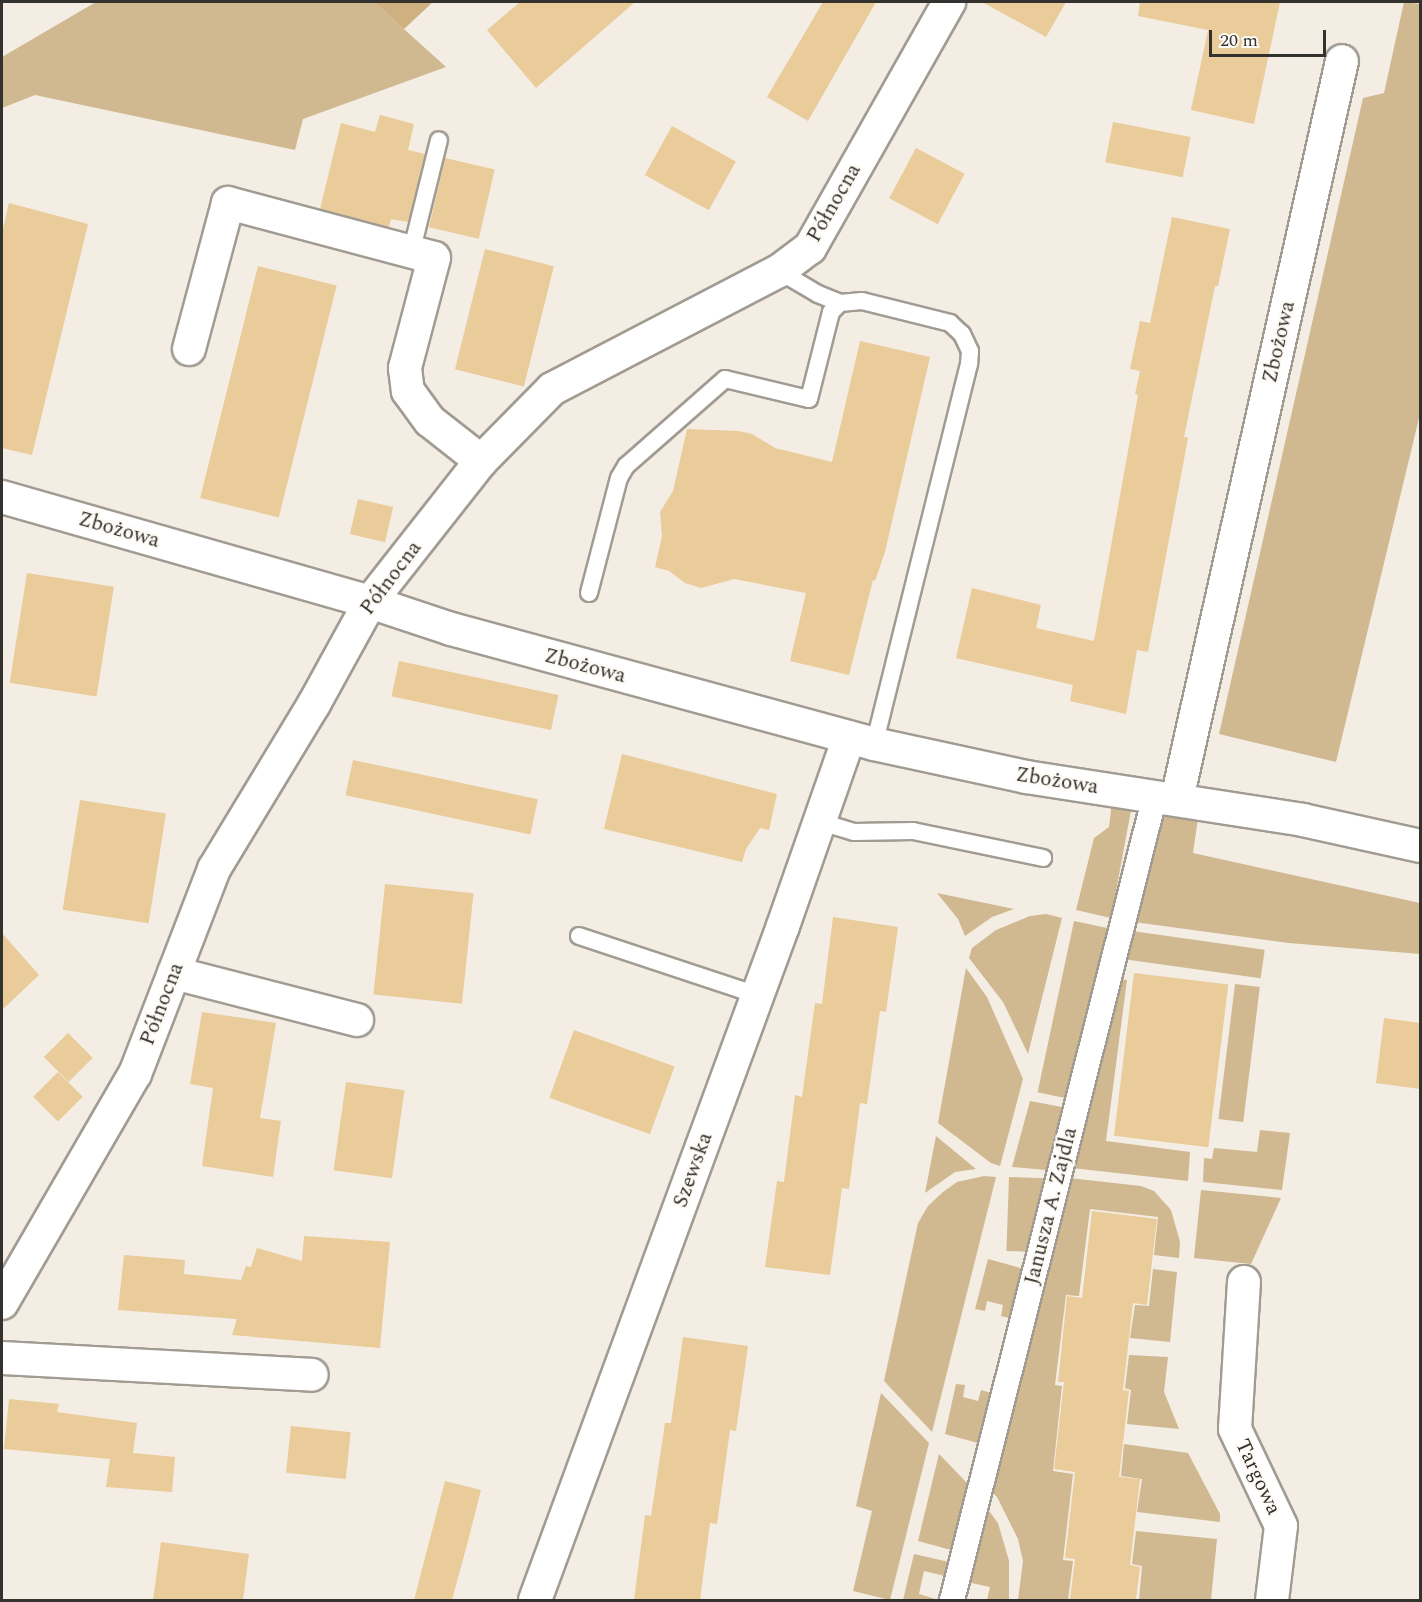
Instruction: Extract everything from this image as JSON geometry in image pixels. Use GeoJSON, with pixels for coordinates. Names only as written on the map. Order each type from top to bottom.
{"type":"FeatureCollection","features":[{"type":"Feature","properties":{"kind":"street","name":"Północna"},"geometry":{"type":"LineString","coordinates":[[2,1303],[14,1254],[135,1074],[214,869],[314,704],[370,602],[481,461],[552,389],[779,271],[810,248],[949,2]]}},
{"type":"Feature","properties":{"kind":"street","name":"Zbożowa"},"geometry":{"type":"LineString","coordinates":[[1164,805],[1342,61]]}},
{"type":"Feature","properties":{"kind":"street"},"geometry":{"type":"LineString","coordinates":[[189,349],[228,203],[434,258],[405,368],[408,391],[430,421],[481,461]]}},
{"type":"Feature","properties":{"kind":"street","name":"Zbożowa"},"geometry":{"type":"LineString","coordinates":[[2,497],[370,602],[451,629],[861,741],[1164,805],[1303,820],[1420,846]]}},
{"type":"Feature","properties":{"kind":"street","name":"Szewska"},"geometry":{"type":"LineString","coordinates":[[535,1600],[821,822],[861,741]]}},
{"type":"Feature","properties":{"kind":"street","name":"Janusza A. Zajdla"},"geometry":{"type":"LineString","coordinates":[[952,1600],[1164,805]]}},
{"type":"Feature","properties":{"kind":"street"},"geometry":{"type":"LineString","coordinates":[[174,973],[357,1020]]}},
{"type":"Feature","properties":{"kind":"street","name":"Targowa"},"geometry":{"type":"LineString","coordinates":[[1244,1282],[1235,1429],[1281,1526],[1272,1600]]}},
{"type":"Feature","properties":{"kind":"street"},"geometry":{"type":"LineString","coordinates":[[2,1358],[312,1376]]}},
{"type":"Feature","properties":{"kind":"lane"},"geometry":{"type":"LineString","coordinates":[[411,253],[439,140]]}},
{"type":"Feature","properties":{"kind":"lane"},"geometry":{"type":"LineString","coordinates":[[779,271],[818,294],[840,303],[862,301],[950,323],[962,334],[970,351],[969,364],[861,741]]}},
{"type":"Feature","properties":{"kind":"lane"},"geometry":{"type":"LineString","coordinates":[[589,592],[619,478],[626,466],[725,379],[809,399],[831,312],[840,303]]}},
{"type":"Feature","properties":{"kind":"lane"},"geometry":{"type":"LineString","coordinates":[[821,822],[854,832],[913,831],[1043,858]]}},
{"type":"Feature","properties":{"kind":"lane"},"geometry":{"type":"LineString","coordinates":[[579,936],[757,995]]}},
{"type":"Feature","properties":{"kind":"shaded area"},"geometry":{"type":"Polygon","coordinates":[[[96,2],[374,2],[446,67],[303,119],[295,150],[35,95],[2,108],[2,57],[96,2]]]}},
{"type":"Feature","properties":{"kind":"shaded area"},"geometry":{"type":"Polygon","coordinates":[[[374,2],[433,2],[404,29],[374,2]]]}},
{"type":"Feature","properties":{"kind":"shaded area"},"geometry":{"type":"Polygon","coordinates":[[[1404,2],[1420,4],[1420,414],[1336,762],[1219,734],[1363,98],[1384,93],[1404,2]]]}},
{"type":"Feature","properties":{"kind":"shaded area"},"geometry":{"type":"Polygon","coordinates":[[[1112,801],[1132,805],[1111,918],[1076,910],[1094,838],[1109,827],[1112,801]]]}},
{"type":"Feature","properties":{"kind":"shaded area"},"geometry":{"type":"Polygon","coordinates":[[[1199,811],[1193,853],[1420,903],[1420,954],[1289,943],[1134,922],[1160,812],[1199,811]]]}},
{"type":"Feature","properties":{"kind":"shaded area"},"geometry":{"type":"Polygon","coordinates":[[[937,893],[1014,909],[992,917],[965,936],[958,919],[937,893]]]}},
{"type":"Feature","properties":{"kind":"shaded area"},"geometry":{"type":"Polygon","coordinates":[[[1046,914],[1062,918],[1028,1054],[1003,1002],[969,958],[972,948],[996,930],[1030,916],[1046,914]]]}},
{"type":"Feature","properties":{"kind":"shaded area"},"geometry":{"type":"Polygon","coordinates":[[[1074,921],[1108,928],[1072,1099],[1038,1092],[1074,921]]]}},
{"type":"Feature","properties":{"kind":"shaded area"},"geometry":{"type":"Polygon","coordinates":[[[1132,931],[1265,950],[1261,978],[1128,960],[1132,931]]]}},
{"type":"Feature","properties":{"kind":"shaded area"},"geometry":{"type":"Polygon","coordinates":[[[966,968],[987,997],[1023,1079],[1000,1166],[991,1163],[938,1123],[966,968]]]}},
{"type":"Feature","properties":{"kind":"shaded area"},"geometry":{"type":"Polygon","coordinates":[[[1120,979],[1127,980],[1106,1141],[1190,1152],[1188,1181],[1072,1168],[1120,979]]]}},
{"type":"Feature","properties":{"kind":"shaded area"},"geometry":{"type":"Polygon","coordinates":[[[1235,984],[1260,987],[1243,1122],[1218,1119],[1235,984]]]}},
{"type":"Feature","properties":{"kind":"shaded area"},"geometry":{"type":"Polygon","coordinates":[[[1030,1101],[1062,1107],[1046,1170],[1012,1167],[1030,1101]]]}},
{"type":"Feature","properties":{"kind":"shaded area"},"geometry":{"type":"Polygon","coordinates":[[[1260,1130],[1290,1133],[1282,1190],[1203,1182],[1204,1158],[1212,1159],[1214,1148],[1257,1152],[1260,1130]]]}},
{"type":"Feature","properties":{"kind":"shaded area"},"geometry":{"type":"Polygon","coordinates":[[[936,1136],[976,1169],[955,1172],[925,1193],[936,1136]]]}},
{"type":"Feature","properties":{"kind":"shaded area"},"geometry":{"type":"Polygon","coordinates":[[[984,1176],[996,1177],[932,1432],[884,1381],[918,1223],[928,1206],[957,1182],[984,1176]]]}},
{"type":"Feature","properties":{"kind":"shaded area"},"geometry":{"type":"Polygon","coordinates":[[[1009,1177],[1044,1178],[1041,1252],[1006,1251],[1009,1177]]]}},
{"type":"Feature","properties":{"kind":"shaded area"},"geometry":{"type":"Polygon","coordinates":[[[1069,1178],[1141,1186],[1154,1191],[1171,1210],[1180,1242],[1179,1258],[1154,1255],[1158,1217],[1090,1209],[1079,1296],[1066,1295],[1055,1385],[1062,1386],[1053,1471],[1073,1474],[1063,1560],[1073,1561],[1068,1600],[1018,1600],[1023,1561],[1018,1539],[997,1497],[990,1490],[1069,1178]]]}},
{"type":"Feature","properties":{"kind":"shaded area"},"geometry":{"type":"Polygon","coordinates":[[[1201,1190],[1281,1198],[1251,1264],[1194,1258],[1201,1190]]]}},
{"type":"Feature","properties":{"kind":"shaded area"},"geometry":{"type":"Polygon","coordinates":[[[988,1259],[1021,1268],[1009,1318],[1001,1316],[1003,1305],[987,1301],[985,1311],[975,1309],[988,1259]]]}},
{"type":"Feature","properties":{"kind":"shaded area"},"geometry":{"type":"Polygon","coordinates":[[[1153,1269],[1177,1272],[1170,1342],[1130,1338],[1135,1305],[1149,1306],[1153,1269]]]}},
{"type":"Feature","properties":{"kind":"shaded area"},"geometry":{"type":"Polygon","coordinates":[[[1129,1355],[1168,1357],[1164,1392],[1179,1429],[1127,1424],[1131,1390],[1125,1388],[1129,1355]]]}},
{"type":"Feature","properties":{"kind":"shaded area"},"geometry":{"type":"Polygon","coordinates":[[[956,1384],[965,1385],[963,1397],[978,1401],[981,1390],[991,1393],[978,1443],[945,1434],[956,1384]]]}},
{"type":"Feature","properties":{"kind":"shaded area"},"geometry":{"type":"Polygon","coordinates":[[[881,1393],[929,1443],[890,1600],[853,1591],[872,1511],[856,1506],[881,1393]]]}},
{"type":"Feature","properties":{"kind":"shaded area"},"geometry":{"type":"Polygon","coordinates":[[[1124,1444],[1188,1453],[1220,1514],[1220,1522],[1137,1512],[1142,1479],[1121,1476],[1124,1444]]]}},
{"type":"Feature","properties":{"kind":"shaded area"},"geometry":{"type":"Polygon","coordinates":[[[939,1454],[968,1484],[951,1550],[918,1541],[939,1454]]]}},
{"type":"Feature","properties":{"kind":"shaded area"},"geometry":{"type":"Polygon","coordinates":[[[986,1507],[998,1523],[1009,1561],[1009,1600],[987,1600],[990,1587],[967,1582],[986,1507]]]}},
{"type":"Feature","properties":{"kind":"shaded area"},"geometry":{"type":"Polygon","coordinates":[[[1136,1531],[1217,1539],[1211,1600],[1139,1600],[1142,1566],[1132,1564],[1136,1531]]]}},
{"type":"Feature","properties":{"kind":"shaded area"},"geometry":{"type":"Polygon","coordinates":[[[914,1554],[949,1562],[945,1576],[924,1571],[919,1594],[939,1600],[903,1600],[914,1554]]]}},
{"type":"Feature","properties":{"kind":"building"},"geometry":{"type":"Polygon","coordinates":[[[520,2],[635,2],[536,88],[487,30],[520,2]]]}},
{"type":"Feature","properties":{"kind":"building"},"geometry":{"type":"Polygon","coordinates":[[[823,2],[876,2],[808,121],[767,97],[823,2]]]}},
{"type":"Feature","properties":{"kind":"building"},"geometry":{"type":"Polygon","coordinates":[[[982,2],[1066,2],[1046,37],[982,2]]]}},
{"type":"Feature","properties":{"kind":"building"},"geometry":{"type":"Polygon","coordinates":[[[1140,2],[1280,2],[1254,124],[1191,110],[1208,30],[1138,16],[1140,2]]]}},
{"type":"Feature","properties":{"kind":"building"},"geometry":{"type":"Polygon","coordinates":[[[380,115],[414,124],[408,150],[425,154],[408,222],[391,219],[389,227],[320,209],[341,123],[375,132],[380,115]]]}},
{"type":"Feature","properties":{"kind":"building"},"geometry":{"type":"Polygon","coordinates":[[[1113,122],[1191,137],[1183,177],[1105,162],[1113,122]]]}},
{"type":"Feature","properties":{"kind":"building"},"geometry":{"type":"Polygon","coordinates":[[[672,126],[736,161],[709,210],[645,175],[672,126]]]}},
{"type":"Feature","properties":{"kind":"building"},"geometry":{"type":"Polygon","coordinates":[[[916,148],[965,174],[938,224],[889,198],[916,148]]]}},
{"type":"Feature","properties":{"kind":"building"},"geometry":{"type":"Polygon","coordinates":[[[445,158],[495,169],[479,239],[429,227],[445,158]]]}},
{"type":"Feature","properties":{"kind":"building"},"geometry":{"type":"Polygon","coordinates":[[[9,203],[88,224],[32,455],[2,448],[2,233],[9,203]]]}},
{"type":"Feature","properties":{"kind":"building"},"geometry":{"type":"Polygon","coordinates":[[[1172,217],[1230,229],[1218,286],[1215,286],[1184,437],[1188,438],[1148,652],[1137,650],[1126,714],[1070,701],[1073,685],[956,658],[972,588],[1041,605],[1036,628],[1094,641],[1138,395],[1135,394],[1140,371],[1130,369],[1140,321],[1150,323],[1172,217]]]}},
{"type":"Feature","properties":{"kind":"building"},"geometry":{"type":"Polygon","coordinates":[[[485,249],[554,266],[524,386],[455,369],[485,249]]]}},
{"type":"Feature","properties":{"kind":"building"},"geometry":{"type":"Polygon","coordinates":[[[258,266],[337,286],[279,517],[200,498],[258,266]]]}},
{"type":"Feature","properties":{"kind":"building"},"geometry":{"type":"Polygon","coordinates":[[[860,341],[930,357],[885,552],[875,581],[873,580],[849,675],[790,661],[806,593],[734,579],[701,588],[685,583],[669,571],[655,567],[662,536],[660,512],[673,491],[687,429],[739,431],[752,434],[775,448],[832,462],[860,341]]]}},
{"type":"Feature","properties":{"kind":"building"},"geometry":{"type":"Polygon","coordinates":[[[358,499],[393,507],[385,542],[350,534],[358,499]]]}},
{"type":"Feature","properties":{"kind":"building"},"geometry":{"type":"Polygon","coordinates":[[[27,573],[114,587],[97,696],[10,683],[27,573]]]}},
{"type":"Feature","properties":{"kind":"building"},"geometry":{"type":"Polygon","coordinates":[[[399,661],[558,695],[551,730],[392,696],[399,661]]]}},
{"type":"Feature","properties":{"kind":"building"},"geometry":{"type":"Polygon","coordinates":[[[622,754],[777,794],[769,830],[760,828],[746,849],[742,862],[604,829],[622,754]]]}},
{"type":"Feature","properties":{"kind":"building"},"geometry":{"type":"Polygon","coordinates":[[[353,760],[538,799],[530,835],[346,795],[353,760]]]}},
{"type":"Feature","properties":{"kind":"building"},"geometry":{"type":"Polygon","coordinates":[[[80,800],[166,814],[149,923],[63,910],[80,800]]]}},
{"type":"Feature","properties":{"kind":"building"},"geometry":{"type":"Polygon","coordinates":[[[385,884],[474,893],[462,1004],[373,994],[385,884]]]}},
{"type":"Feature","properties":{"kind":"building"},"geometry":{"type":"Polygon","coordinates":[[[833,917],[898,927],[886,1012],[880,1011],[867,1104],[860,1103],[849,1189],[842,1188],[830,1275],[765,1267],[777,1181],[784,1182],[795,1095],[802,1097],[815,1003],[822,1004],[833,917]]]}},
{"type":"Feature","properties":{"kind":"building"},"geometry":{"type":"Polygon","coordinates":[[[2,933],[39,975],[2,1010],[2,933]]]}},
{"type":"Feature","properties":{"kind":"building"},"geometry":{"type":"Polygon","coordinates":[[[1134,973],[1228,985],[1208,1147],[1114,1136],[1134,973]]]}},
{"type":"Feature","properties":{"kind":"building"},"geometry":{"type":"Polygon","coordinates":[[[202,1012],[276,1023],[260,1118],[281,1121],[273,1177],[202,1166],[213,1088],[190,1084],[202,1012]]]}},
{"type":"Feature","properties":{"kind":"building"},"geometry":{"type":"Polygon","coordinates":[[[1384,1018],[1420,1023],[1420,1089],[1376,1083],[1384,1018]]]}},
{"type":"Feature","properties":{"kind":"building"},"geometry":{"type":"Polygon","coordinates":[[[574,1030],[675,1067],[650,1134],[549,1098],[574,1030]]]}},
{"type":"Feature","properties":{"kind":"building"},"geometry":{"type":"Polygon","coordinates":[[[68,1033],[93,1058],[69,1082],[44,1057],[68,1033]]]}},
{"type":"Feature","properties":{"kind":"building"},"geometry":{"type":"Polygon","coordinates":[[[58,1072],[83,1097],[58,1121],[33,1097],[58,1072]]]}},
{"type":"Feature","properties":{"kind":"building"},"geometry":{"type":"Polygon","coordinates":[[[346,1082],[404,1090],[392,1178],[334,1170],[346,1082]]]}},
{"type":"Feature","properties":{"kind":"building"},"geometry":{"type":"Polygon","coordinates":[[[1092,1211],[1157,1219],[1147,1305],[1133,1303],[1123,1390],[1129,1391],[1119,1477],[1140,1479],[1130,1565],[1140,1567],[1136,1600],[1070,1600],[1075,1559],[1065,1558],[1075,1472],[1054,1469],[1064,1382],[1058,1382],[1067,1296],[1082,1298],[1092,1211]]]}},
{"type":"Feature","properties":{"kind":"building"},"geometry":{"type":"Polygon","coordinates":[[[304,1236],[390,1242],[380,1348],[232,1335],[237,1319],[118,1310],[124,1255],[185,1260],[184,1274],[241,1280],[246,1266],[251,1267],[257,1248],[302,1261],[304,1236]]]}},
{"type":"Feature","properties":{"kind":"building"},"geometry":{"type":"Polygon","coordinates":[[[683,1337],[748,1346],[736,1431],[730,1430],[717,1524],[710,1523],[700,1600],[634,1600],[645,1515],[651,1516],[665,1423],[671,1423],[683,1337]]]}},
{"type":"Feature","properties":{"kind":"building"},"geometry":{"type":"Polygon","coordinates":[[[9,1399],[59,1404],[57,1412],[137,1423],[133,1453],[175,1457],[172,1492],[106,1487],[110,1459],[4,1449],[9,1399]]]}},
{"type":"Feature","properties":{"kind":"building"},"geometry":{"type":"Polygon","coordinates":[[[291,1426],[351,1432],[346,1479],[286,1473],[291,1426]]]}},
{"type":"Feature","properties":{"kind":"building"},"geometry":{"type":"Polygon","coordinates":[[[445,1481],[481,1490],[468,1541],[452,1600],[414,1600],[445,1481]]]}},
{"type":"Feature","properties":{"kind":"building"},"geometry":{"type":"Polygon","coordinates":[[[161,1542],[249,1554],[243,1600],[153,1600],[161,1542]]]}}]}
